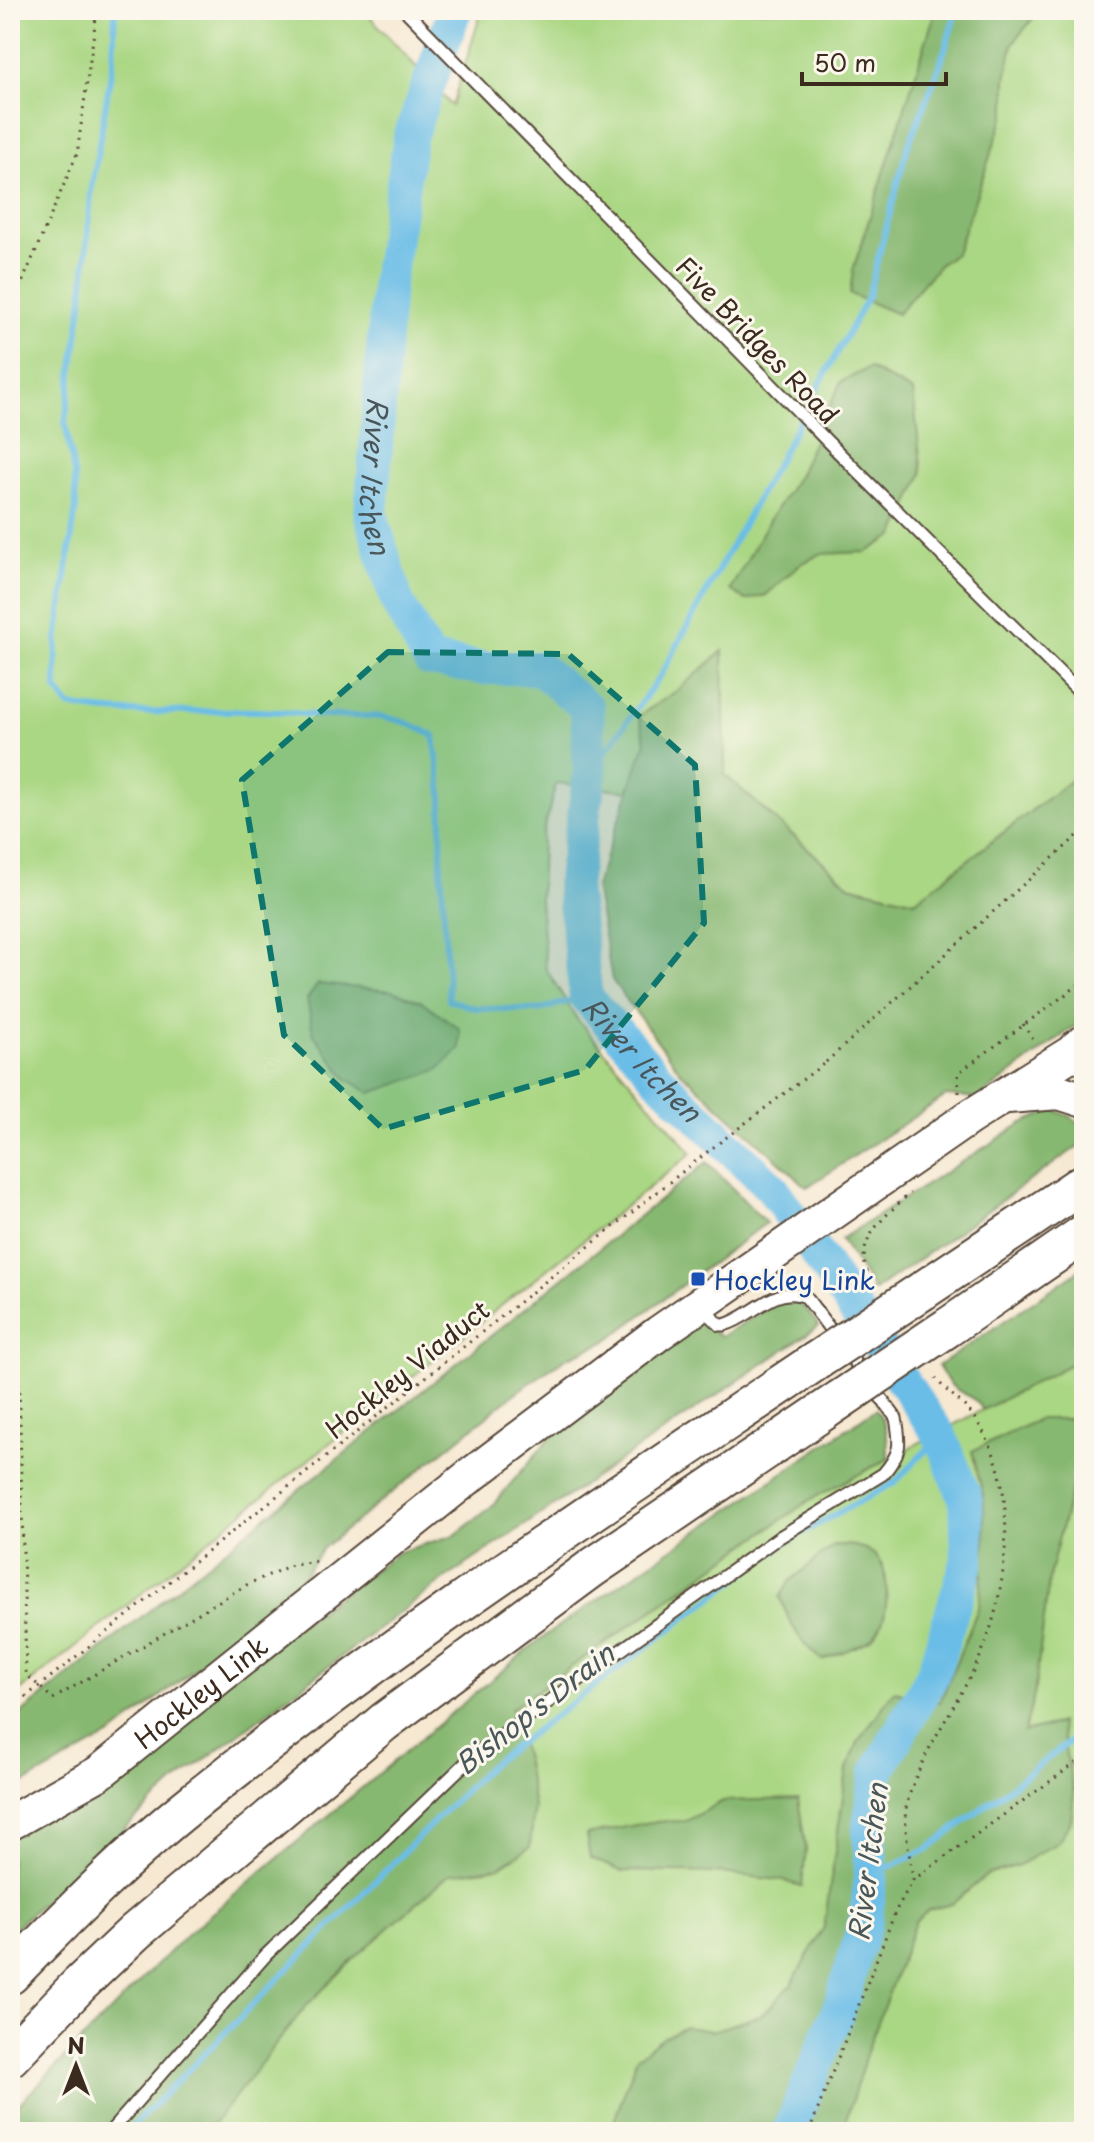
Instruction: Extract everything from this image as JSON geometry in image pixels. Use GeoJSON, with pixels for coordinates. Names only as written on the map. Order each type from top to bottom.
{"type":"FeatureCollection","features":[{"type":"Feature","properties":{"kind":"highway"},"geometry":{"type":"LineString","coordinates":[[10,1975],[84,1899],[188,1806],[375,1663],[816,1361],[1084,1183]]}},
{"type":"Feature","properties":{"kind":"highway"},"geometry":{"type":"LineString","coordinates":[[10,2057],[135,1932],[384,1722],[592,1568],[1084,1234]]}},
{"type":"Feature","properties":{"kind":"main road","name":"Hockley Link"},"geometry":{"type":"LineString","coordinates":[[10,1823],[99,1773],[466,1479],[700,1304],[970,1117],[1072,1051]]}},
{"type":"Feature","properties":{"kind":"main road","name":"Hockley Link"},"geometry":{"type":"LineString","coordinates":[[1004,1096],[1059,1092],[1084,1100]]}},
{"type":"Feature","properties":{"kind":"lane","name":"Five Bridges Road"},"geometry":{"type":"LineString","coordinates":[[405,10],[829,443],[1084,697]]}},
{"type":"Feature","properties":{"kind":"lane"},"geometry":{"type":"LineString","coordinates":[[110,2132],[266,1955],[474,1755],[778,1538],[883,1474],[896,1459],[899,1436],[896,1418],[806,1297],[796,1293],[783,1294],[724,1325],[720,1325],[700,1304]]}},
{"type":"Feature","properties":{"kind":"path"},"geometry":{"type":"LineString","coordinates":[[10,311],[77,154],[97,10]]}},
{"type":"Feature","properties":{"kind":"path","name":"Hockley Viaduct"},"geometry":{"type":"LineString","coordinates":[[11,1709],[711,1149],[826,1062],[1084,830]]}},
{"type":"Feature","properties":{"kind":"path"},"geometry":{"type":"LineString","coordinates":[[959,1102],[958,1073],[1084,981]]}},
{"type":"Feature","properties":{"kind":"path"},"geometry":{"type":"LineString","coordinates":[[10,1007],[26,1674],[53,1699],[248,1584],[294,1564],[323,1561]]}},
{"type":"Feature","properties":{"kind":"path"},"geometry":{"type":"LineString","coordinates":[[1023,1024],[1072,1051]]}},
{"type":"Feature","properties":{"kind":"path"},"geometry":{"type":"LineString","coordinates":[[865,1268],[867,1243],[877,1223],[916,1188]]}},
{"type":"Feature","properties":{"kind":"path"},"geometry":{"type":"LineString","coordinates":[[913,1880],[905,1811],[916,1776],[979,1659],[1003,1574],[1006,1517],[996,1460],[970,1412],[943,1390]]}},
{"type":"Feature","properties":{"kind":"path"},"geometry":{"type":"LineString","coordinates":[[809,2132],[896,1910],[913,1880],[1084,1757]]}},
{"type":"Feature","properties":{"kind":"highlighted area"},"geometry":{"type":"Polygon","coordinates":[[[388,652],[568,654],[695,765],[704,923],[585,1070],[383,1129],[284,1035],[242,780],[388,652]]]}},
{"type":"Feature","properties":{"kind":"green space"},"geometry":{"type":"Polygon","coordinates":[[[10,10],[364,10],[452,106],[482,10],[1084,10],[1084,767],[915,901],[849,885],[725,775],[723,653],[678,690],[639,716],[646,742],[628,791],[556,783],[542,837],[540,901],[546,969],[577,1019],[692,1153],[10,1699],[10,10]]]}},
{"type":"Feature","properties":{"kind":"green space"},"geometry":{"type":"Polygon","coordinates":[[[936,10],[1040,10],[1013,43],[1006,79],[1006,111],[956,253],[940,264],[897,314],[850,294],[853,270],[936,10]]]}},
{"type":"Feature","properties":{"kind":"green space"},"geometry":{"type":"Polygon","coordinates":[[[869,368],[913,392],[922,474],[895,535],[867,552],[820,554],[799,565],[766,595],[746,600],[730,590],[798,476],[841,382],[869,368]]]}},
{"type":"Feature","properties":{"kind":"green space"},"geometry":{"type":"Polygon","coordinates":[[[723,651],[725,775],[849,885],[915,901],[1084,767],[1084,1019],[979,1098],[946,1096],[807,1187],[679,1070],[612,980],[595,887],[646,742],[639,716],[678,690],[723,651]]]}},
{"type":"Feature","properties":{"kind":"green space"},"geometry":{"type":"Polygon","coordinates":[[[318,984],[393,991],[421,1001],[460,1029],[460,1049],[438,1070],[371,1093],[347,1079],[313,1033],[307,999],[318,984]]]}},
{"type":"Feature","properties":{"kind":"green space"},"geometry":{"type":"Polygon","coordinates":[[[1054,1110],[1084,1127],[1084,1142],[874,1291],[841,1239],[1023,1123],[1054,1110]]]}},
{"type":"Feature","properties":{"kind":"green space"},"geometry":{"type":"Polygon","coordinates":[[[707,1162],[766,1223],[605,1342],[566,1358],[518,1391],[323,1548],[292,1592],[113,1734],[10,1791],[10,1725],[17,1717],[707,1162]]]}},
{"type":"Feature","properties":{"kind":"green space"},"geometry":{"type":"Polygon","coordinates":[[[1084,1267],[1084,1357],[983,1410],[975,1400],[950,1384],[938,1366],[1084,1267]]]}},
{"type":"Feature","properties":{"kind":"green space"},"geometry":{"type":"Polygon","coordinates":[[[793,1302],[806,1309],[819,1326],[442,1581],[179,1779],[10,1932],[10,1836],[399,1552],[455,1535],[490,1508],[555,1432],[699,1321],[721,1336],[776,1304],[793,1302]]]}},
{"type":"Feature","properties":{"kind":"green space"},"geometry":{"type":"Polygon","coordinates":[[[1084,1357],[1084,2132],[88,2132],[471,1737],[811,1499],[1084,1357]]]}},
{"type":"Feature","properties":{"kind":"green space"},"geometry":{"type":"Polygon","coordinates":[[[876,1409],[885,1427],[888,1459],[811,1499],[511,1709],[525,1758],[534,1807],[530,1847],[500,1867],[450,1874],[358,1955],[307,2005],[207,2132],[10,2132],[10,2113],[187,1934],[539,1640],[876,1409]]]}},
{"type":"Feature","properties":{"kind":"green space"},"geometry":{"type":"Polygon","coordinates":[[[1039,1419],[1081,1419],[1078,1464],[1050,1572],[1034,1696],[1024,1732],[1060,1723],[1074,1794],[1071,1821],[1058,1842],[1019,1865],[987,1875],[952,1904],[928,1910],[915,1922],[868,2049],[842,2132],[610,2132],[637,2057],[663,2037],[685,2027],[712,2031],[762,2015],[791,1985],[824,1927],[847,1769],[859,1740],[894,1691],[940,1702],[979,1606],[985,1543],[983,1495],[972,1451],[1039,1419]]]}},
{"type":"Feature","properties":{"kind":"green space"},"geometry":{"type":"Polygon","coordinates":[[[834,1545],[859,1547],[870,1551],[879,1560],[887,1588],[885,1611],[873,1637],[822,1660],[796,1632],[780,1597],[790,1581],[834,1545]]]}},
{"type":"Feature","properties":{"kind":"green space"},"geometry":{"type":"Polygon","coordinates":[[[798,1799],[806,1849],[802,1886],[721,1873],[621,1871],[590,1858],[586,1835],[650,1822],[686,1821],[723,1801],[798,1799]]]}},
{"type":"Feature","properties":{"kind":"waterway"},"geometry":{"type":"LineString","coordinates":[[115,10],[113,60],[91,193],[83,298],[65,422],[76,507],[57,640],[56,689],[69,706],[94,710],[269,711],[371,716],[405,722],[434,736],[442,794],[441,866],[449,1000],[475,1008],[538,1010],[586,997]]}},
{"type":"Feature","properties":{"kind":"waterway","name":"River Itchen"},"geometry":{"type":"LineString","coordinates":[[455,10],[410,137],[388,283],[371,515],[397,602],[429,660],[481,668],[539,668],[587,708],[590,773],[573,886],[586,997],[659,1079],[772,1188],[940,1436],[966,1500],[968,1560],[932,1676],[877,1772],[869,1826],[871,1875],[866,1919],[841,2003],[789,2132]]}},
{"type":"Feature","properties":{"kind":"waterway"},"geometry":{"type":"LineString","coordinates":[[590,773],[661,675],[868,296],[907,149],[939,68],[957,10]]}},
{"type":"Feature","properties":{"kind":"waterway","name":"Bishop's Drain"},"geometry":{"type":"LineString","coordinates":[[127,2132],[490,1765],[787,1541],[895,1482],[940,1436]]}},
{"type":"Feature","properties":{"kind":"waterway"},"geometry":{"type":"LineString","coordinates":[[871,1875],[928,1849],[1084,1731]]}},
{"type":"Feature","properties":{"kind":"place","name":"Hockley Link"},"geometry":{"type":"Point","coordinates":[698,1279]}}]}
